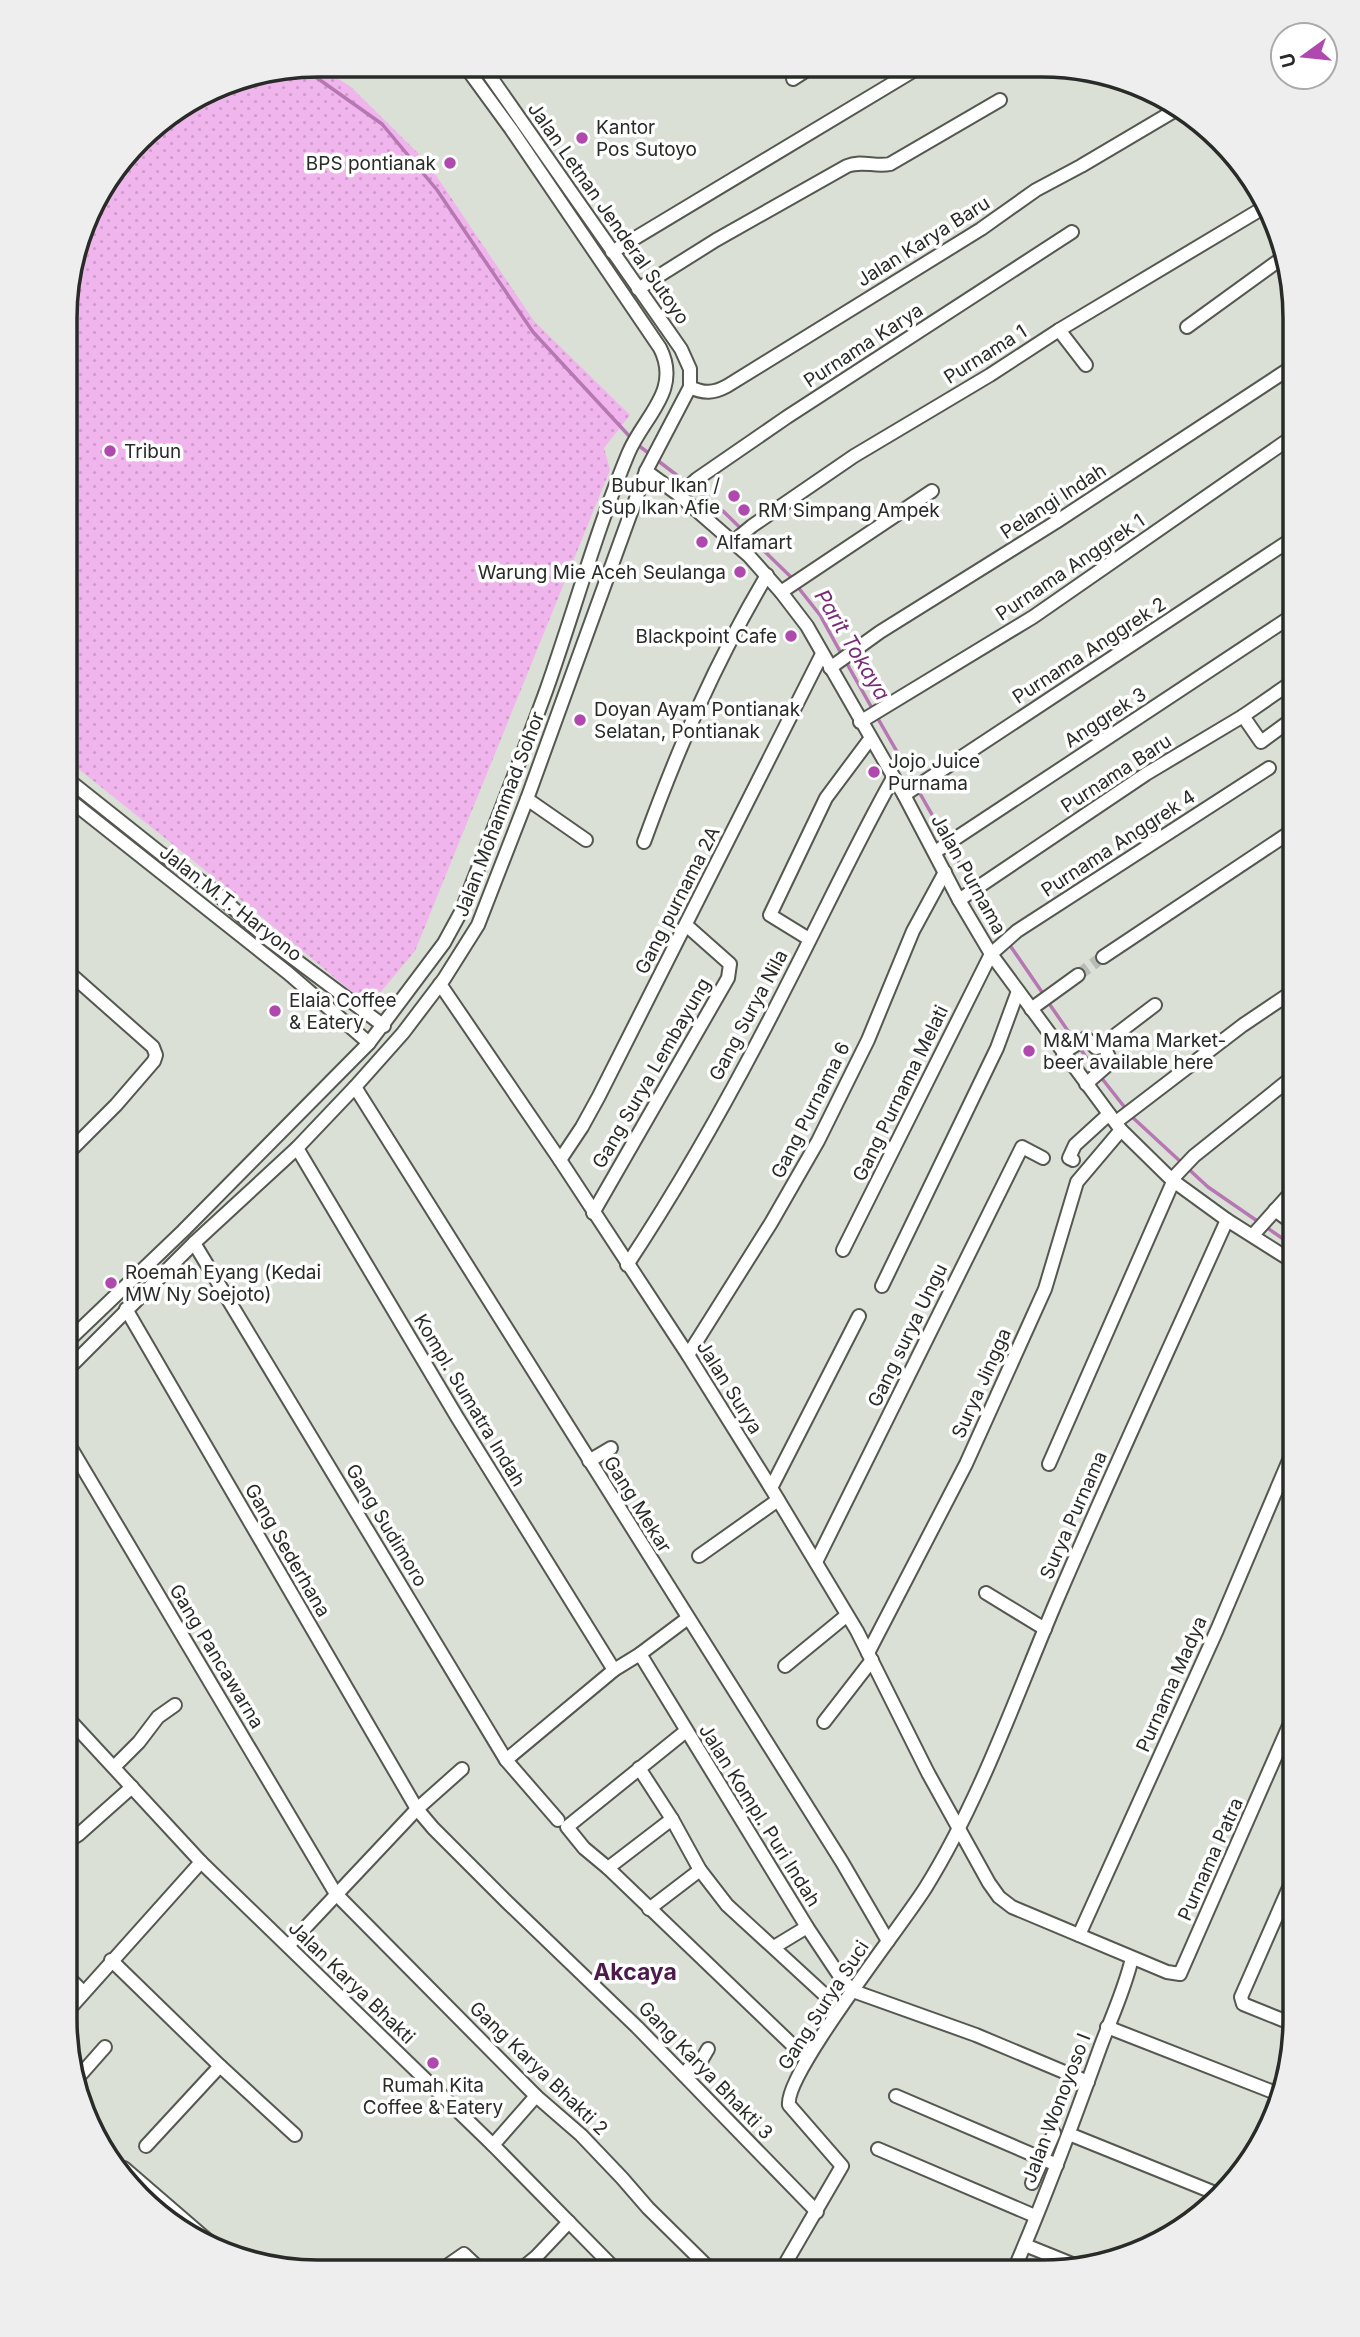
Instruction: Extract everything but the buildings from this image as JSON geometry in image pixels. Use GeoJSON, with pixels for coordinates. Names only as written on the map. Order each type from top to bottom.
{"type":"FeatureCollection","features":[{"type":"Feature","properties":{"kind":"street","name":"Jalan Letnan Jenderal Sutoyo"},"geometry":{"type":"LineString","coordinates":[[475,77],[516,125],[612,252],[687,359],[690,387]]}},
{"type":"Feature","properties":{"kind":"street","name":"Jalan Letnan Jenderal Sutoyo"},"geometry":{"type":"LineString","coordinates":[[489,77],[516,125],[660,348],[668,366],[666,385]]}},
{"type":"Feature","properties":{"kind":"street"},"geometry":{"type":"LineString","coordinates":[[612,252],[903,77]]}},
{"type":"Feature","properties":{"kind":"street"},"geometry":{"type":"LineString","coordinates":[[638,289],[716,240],[847,166],[856,163],[879,166],[890,164],[1000,100]]}},
{"type":"Feature","properties":{"kind":"street","name":"Jalan Karya Baru"},"geometry":{"type":"LineString","coordinates":[[690,387],[711,393],[727,386],[981,229],[1037,190],[1168,113]]}},
{"type":"Feature","properties":{"kind":"street","name":"Purnama 1"},"geometry":{"type":"LineString","coordinates":[[738,538],[854,456],[1258,211]]}},
{"type":"Feature","properties":{"kind":"street","name":"Purnama Karya"},"geometry":{"type":"LineString","coordinates":[[683,492],[697,479],[787,417],[1072,232]]}},
{"type":"Feature","properties":{"kind":"street"},"geometry":{"type":"LineString","coordinates":[[1187,327],[1276,263]]}},
{"type":"Feature","properties":{"kind":"street"},"geometry":{"type":"LineString","coordinates":[[1059,330],[1086,365]]}},
{"type":"Feature","properties":{"kind":"street","name":"Pelangi Indah"},"geometry":{"type":"LineString","coordinates":[[834,665],[880,632],[1056,522],[1283,373]]}},
{"type":"Feature","properties":{"kind":"street","name":"Jalan Mohammad Sohor"},"geometry":{"type":"LineString","coordinates":[[77,1332],[236,1179],[369,1044],[444,943],[462,910],[545,691],[628,453],[666,385]]}},
{"type":"Feature","properties":{"kind":"street","name":"Jalan Mohammad Sohor"},"geometry":{"type":"LineString","coordinates":[[77,1360],[194,1243],[297,1148],[355,1087],[403,1033],[440,984],[478,925],[529,801],[647,469],[690,387]]}},
{"type":"Feature","properties":{"kind":"street","name":"Purnama Anggrek 1"},"geometry":{"type":"LineString","coordinates":[[865,719],[1033,617],[1283,443]]}},
{"type":"Feature","properties":{"kind":"street","name":"Jalan Purnama"},"geometry":{"type":"LineString","coordinates":[[647,469],[683,492],[738,538],[767,575],[786,589],[822,654],[834,665],[865,719],[870,739],[893,778],[907,793],[937,850],[945,872],[1018,991],[1034,1007],[1086,1084],[1116,1122],[1174,1177],[1227,1220],[1256,1231],[1282,1252]]}},
{"type":"Feature","properties":{"kind":"street"},"geometry":{"type":"LineString","coordinates":[[786,589],[932,491]]}},
{"type":"Feature","properties":{"kind":"street","name":"Purnama Anggrek 2"},"geometry":{"type":"LineString","coordinates":[[907,793],[1283,545]]}},
{"type":"Feature","properties":{"kind":"street"},"geometry":{"type":"LineString","coordinates":[[644,842],[699,701],[734,631],[767,575]]}},
{"type":"Feature","properties":{"kind":"street","name":"Anggrek 3"},"geometry":{"type":"LineString","coordinates":[[937,850],[1283,622]]}},
{"type":"Feature","properties":{"kind":"street","name":"Gang purnama 2A"},"geometry":{"type":"LineString","coordinates":[[560,1160],[599,1096],[822,654]]}},
{"type":"Feature","properties":{"kind":"street","name":"Purnama Baru"},"geometry":{"type":"LineString","coordinates":[[963,898],[1146,774],[1243,716],[1283,688]]}},
{"type":"Feature","properties":{"kind":"street"},"geometry":{"type":"LineString","coordinates":[[545,691],[564,699]]}},
{"type":"Feature","properties":{"kind":"street"},"geometry":{"type":"LineString","coordinates":[[1243,716],[1261,742],[1283,726]]}},
{"type":"Feature","properties":{"kind":"street"},"geometry":{"type":"LineString","coordinates":[[809,940],[770,915],[826,798],[870,739]]}},
{"type":"Feature","properties":{"kind":"street","name":"Purnama Anggrek 4"},"geometry":{"type":"LineString","coordinates":[[994,951],[1017,932],[1269,768]]}},
{"type":"Feature","properties":{"kind":"street","name":"Gang Surya Nila"},"geometry":{"type":"LineString","coordinates":[[627,1265],[666,1205],[704,1138],[785,989],[840,876],[893,778]]}},
{"type":"Feature","properties":{"kind":"street"},"geometry":{"type":"LineString","coordinates":[[77,787],[159,852],[208,886],[270,940],[384,1026]]}},
{"type":"Feature","properties":{"kind":"street"},"geometry":{"type":"LineString","coordinates":[[529,801],[586,840]]}},
{"type":"Feature","properties":{"kind":"street","name":"Jalan M.T. Haryono"},"geometry":{"type":"LineString","coordinates":[[77,806],[288,972],[369,1044]]}},
{"type":"Feature","properties":{"kind":"street"},"geometry":{"type":"LineString","coordinates":[[1104,957],[1283,837]]}},
{"type":"Feature","properties":{"kind":"street"},"geometry":{"type":"LineString","coordinates":[[150,865],[159,852]]}},
{"type":"Feature","properties":{"kind":"street","name":"Gang Purnama 6"},"geometry":{"type":"LineString","coordinates":[[688,1355],[771,1223],[818,1141],[868,1040],[913,931],[945,872]]}},
{"type":"Feature","properties":{"kind":"street"},"geometry":{"type":"LineString","coordinates":[[462,910],[478,925]]}},
{"type":"Feature","properties":{"kind":"street","name":"Gang Surya Lembayung"},"geometry":{"type":"LineString","coordinates":[[593,1213],[728,978],[730,964],[686,925]]}},
{"type":"Feature","properties":{"kind":"street","name":"Gang Purnama Melati"},"geometry":{"type":"LineString","coordinates":[[843,1250],[994,951]]}},
{"type":"Feature","properties":{"kind":"street"},"geometry":{"type":"LineString","coordinates":[[288,972],[299,962]]}},
{"type":"Feature","properties":{"kind":"street"},"geometry":{"type":"LineString","coordinates":[[1034,1007],[1078,975]]}},
{"type":"Feature","properties":{"kind":"street"},"geometry":{"type":"LineString","coordinates":[[77,980],[153,1047],[155,1059],[116,1105],[77,1144]]}},
{"type":"Feature","properties":{"kind":"street","name":"Jalan Surya"},"geometry":{"type":"LineString","coordinates":[[440,984],[688,1355],[816,1562],[870,1657],[928,1773],[999,1897],[1012,1907],[1132,1958]]}},
{"type":"Feature","properties":{"kind":"street"},"geometry":{"type":"LineString","coordinates":[[882,1286],[997,1048],[1018,991]]}},
{"type":"Feature","properties":{"kind":"street"},"geometry":{"type":"LineString","coordinates":[[1073,1160],[1069,1158],[1075,1145],[1116,1122],[1243,1025],[1283,998]]}},
{"type":"Feature","properties":{"kind":"street"},"geometry":{"type":"LineString","coordinates":[[1065,1051],[1088,1038],[1097,1048],[1104,1046],[1114,1035],[1155,1005]]}},
{"type":"Feature","properties":{"kind":"street"},"geometry":{"type":"LineString","coordinates":[[1086,1084],[1111,1062],[1104,1046]]}},
{"type":"Feature","properties":{"kind":"street"},"geometry":{"type":"LineString","coordinates":[[1049,1464],[1174,1177],[1194,1156],[1283,1085]]}},
{"type":"Feature","properties":{"kind":"street","name":"Gang Mekar"},"geometry":{"type":"LineString","coordinates":[[355,1087],[842,1862],[888,1941]]}},
{"type":"Feature","properties":{"kind":"street","name":"Surya Jingga"},"geometry":{"type":"LineString","coordinates":[[824,1722],[870,1657],[966,1464],[1045,1289],[1077,1182],[1116,1122]]}},
{"type":"Feature","properties":{"kind":"street","name":"Gang surya Ungu"},"geometry":{"type":"LineString","coordinates":[[816,1562],[1022,1147],[1043,1158]]}},
{"type":"Feature","properties":{"kind":"street","name":"Kompl. Sumatra Indah"},"geometry":{"type":"LineString","coordinates":[[297,1148],[457,1417],[614,1670]]}},
{"type":"Feature","properties":{"kind":"street"},"geometry":{"type":"LineString","coordinates":[[236,1179],[250,1193]]}},
{"type":"Feature","properties":{"kind":"street"},"geometry":{"type":"LineString","coordinates":[[1256,1231],[1282,1202]]}},
{"type":"Feature","properties":{"kind":"street"},"geometry":{"type":"LineString","coordinates":[[1272,1213],[1282,1218]]}},
{"type":"Feature","properties":{"kind":"street","name":"Surya Purnama"},"geometry":{"type":"LineString","coordinates":[[960,1828],[1045,1629],[1227,1220]]}},
{"type":"Feature","properties":{"kind":"street","name":"Gang Sudimoro"},"geometry":{"type":"LineString","coordinates":[[194,1243],[506,1760],[584,1848],[807,2059]]}},
{"type":"Feature","properties":{"kind":"street","name":"Gang Sederhana"},"geometry":{"type":"LineString","coordinates":[[126,1309],[417,1809]]}},
{"type":"Feature","properties":{"kind":"street"},"geometry":{"type":"LineString","coordinates":[[699,1556],[774,1494],[859,1316]]}},
{"type":"Feature","properties":{"kind":"street"},"geometry":{"type":"LineString","coordinates":[[589,1461],[611,1448]]}},
{"type":"Feature","properties":{"kind":"street","name":"Gang Pancawarna"},"geometry":{"type":"LineString","coordinates":[[77,1458],[336,1895]]}},
{"type":"Feature","properties":{"kind":"street","name":"Purnama Madya"},"geometry":{"type":"LineString","coordinates":[[1079,1935],[1217,1630],[1282,1477]]}},
{"type":"Feature","properties":{"kind":"street"},"geometry":{"type":"LineString","coordinates":[[986,1593],[1045,1629]]}},
{"type":"Feature","properties":{"kind":"street"},"geometry":{"type":"LineString","coordinates":[[785,1666],[846,1616]]}},
{"type":"Feature","properties":{"kind":"street"},"geometry":{"type":"LineString","coordinates":[[506,1760],[614,1670],[688,1618]]}},
{"type":"Feature","properties":{"kind":"street","name":"Jalan Kompl. Puri Indah"},"geometry":{"type":"LineString","coordinates":[[640,1654],[807,1927],[841,1978],[853,1991]]}},
{"type":"Feature","properties":{"kind":"street"},"geometry":{"type":"LineString","coordinates":[[114,1767],[139,1742],[158,1717],[175,1705]]}},
{"type":"Feature","properties":{"kind":"street","name":"Jalan Karya Bhakti"},"geometry":{"type":"LineString","coordinates":[[77,1728],[201,1862],[493,2145],[606,2260]]}},
{"type":"Feature","properties":{"kind":"street"},"geometry":{"type":"LineString","coordinates":[[562,1823],[686,1731]]}},
{"type":"Feature","properties":{"kind":"street","name":"Purnama Patra"},"geometry":{"type":"LineString","coordinates":[[1132,1958],[1167,1972],[1178,1975],[1181,1973],[1282,1741]]}},
{"type":"Feature","properties":{"kind":"street"},"geometry":{"type":"LineString","coordinates":[[639,1768],[672,1819],[700,1870],[732,1910],[826,1996]]}},
{"type":"Feature","properties":{"kind":"street"},"geometry":{"type":"LineString","coordinates":[[288,1946],[417,1809],[462,1769]]}},
{"type":"Feature","properties":{"kind":"street"},"geometry":{"type":"LineString","coordinates":[[77,1836],[132,1787]]}},
{"type":"Feature","properties":{"kind":"street","name":"Gang Karya Bhakti 3"},"geometry":{"type":"LineString","coordinates":[[417,1809],[489,1884],[684,2075],[817,2212]]}},
{"type":"Feature","properties":{"kind":"street"},"geometry":{"type":"LineString","coordinates":[[608,1868],[672,1819]]}},
{"type":"Feature","properties":{"kind":"street","name":"Gang Surya Suci"},"geometry":{"type":"LineString","coordinates":[[788,2260],[842,2166],[788,2103],[790,2093],[807,2059],[925,1888],[960,1828]]}},
{"type":"Feature","properties":{"kind":"street"},"geometry":{"type":"LineString","coordinates":[[77,1999],[201,1862]]}},
{"type":"Feature","properties":{"kind":"street"},"geometry":{"type":"LineString","coordinates":[[649,1909],[700,1870]]}},
{"type":"Feature","properties":{"kind":"street","name":"Gang Karya Bhakti 2"},"geometry":{"type":"LineString","coordinates":[[336,1895],[536,2096],[581,2135],[648,2208],[701,2260]]}},
{"type":"Feature","properties":{"kind":"street"},"geometry":{"type":"LineString","coordinates":[[1282,1903],[1241,1997],[1243,2004],[1282,2020]]}},
{"type":"Feature","properties":{"kind":"street"},"geometry":{"type":"LineString","coordinates":[[774,1947],[807,1927]]}},
{"type":"Feature","properties":{"kind":"street","name":"Jalan Wonoyoso I"},"geometry":{"type":"LineString","coordinates":[[1018,2260],[1069,2134],[1107,2027],[1127,1982],[1132,1958]]}},
{"type":"Feature","properties":{"kind":"street"},"geometry":{"type":"LineString","coordinates":[[111,1960],[295,2135]]}},
{"type":"Feature","properties":{"kind":"street"},"geometry":{"type":"LineString","coordinates":[[77,1986],[83,1992]]}},
{"type":"Feature","properties":{"kind":"street"},"geometry":{"type":"LineString","coordinates":[[853,1991],[976,2035],[1088,2082]]}},
{"type":"Feature","properties":{"kind":"street"},"geometry":{"type":"LineString","coordinates":[[1107,2027],[1271,2091]]}},
{"type":"Feature","properties":{"kind":"street"},"geometry":{"type":"LineString","coordinates":[[83,2071],[105,2047]]}},
{"type":"Feature","properties":{"kind":"street"},"geometry":{"type":"LineString","coordinates":[[684,2075],[692,2064],[698,2066],[708,2049]]}},
{"type":"Feature","properties":{"kind":"street"},"geometry":{"type":"LineString","coordinates":[[146,2146],[220,2066]]}},
{"type":"Feature","properties":{"kind":"street"},"geometry":{"type":"LineString","coordinates":[[493,2145],[536,2096]]}},
{"type":"Feature","properties":{"kind":"street"},"geometry":{"type":"LineString","coordinates":[[896,2096],[1057,2165]]}},
{"type":"Feature","properties":{"kind":"street"},"geometry":{"type":"LineString","coordinates":[[1032,2183],[1054,2133]]}},
{"type":"Feature","properties":{"kind":"street"},"geometry":{"type":"LineString","coordinates":[[1069,2134],[1210,2191]]}},
{"type":"Feature","properties":{"kind":"street"},"geometry":{"type":"LineString","coordinates":[[878,2149],[1035,2216]]}},
{"type":"Feature","properties":{"kind":"street"},"geometry":{"type":"LineString","coordinates":[[532,2260],[569,2222]]}},
{"type":"Feature","properties":{"kind":"street"},"geometry":{"type":"LineString","coordinates":[[1025,2245],[1059,2259]]}},
{"type":"Feature","properties":{"kind":"street"},"geometry":{"type":"LineString","coordinates":[[455,2260],[464,2254],[470,2260]]}},
{"type":"Feature","properties":{"kind":"shaded area"},"geometry":{"type":"Polygon","coordinates":[[[335,77],[350,86],[427,162],[534,321],[630,415],[604,448],[610,470],[415,951],[369,1006],[77,768],[79,287],[95,226],[109,198],[137,159],[159,137],[198,109],[241,90],[287,79],[335,77]]]}},
{"type":"Feature","properties":{"kind":"waterway","name":"Parit Tokaya"},"geometry":{"type":"LineString","coordinates":[[316,77],[382,124],[437,190],[533,332],[632,439]]}},
{"type":"Feature","properties":{"kind":"waterway","name":"Parit Tokaya"},"geometry":{"type":"LineString","coordinates":[[638,445],[651,455]]}},
{"type":"Feature","properties":{"kind":"waterway","name":"Parit Tokaya"},"geometry":{"type":"LineString","coordinates":[[657,460],[687,483]]}},
{"type":"Feature","properties":{"kind":"waterway","name":"Parit Tokaya"},"geometry":{"type":"LineString","coordinates":[[693,488],[724,512],[793,579]]}},
{"type":"Feature","properties":{"kind":"waterway","name":"Parit Tokaya"},"geometry":{"type":"LineString","coordinates":[[797,586],[820,615],[842,655]]}},
{"type":"Feature","properties":{"kind":"waterway","name":"Parit Tokaya"},"geometry":{"type":"LineString","coordinates":[[846,662],[873,710]]}},
{"type":"Feature","properties":{"kind":"waterway","name":"Parit Tokaya"},"geometry":{"type":"LineString","coordinates":[[877,717],[915,783]]}},
{"type":"Feature","properties":{"kind":"waterway","name":"Parit Tokaya"},"geometry":{"type":"LineString","coordinates":[[918,790],[973,887]]}},
{"type":"Feature","properties":{"kind":"waterway","name":"Parit Tokaya"},"geometry":{"type":"LineString","coordinates":[[977,894],[1005,937]]}},
{"type":"Feature","properties":{"kind":"waterway","name":"Parit Tokaya"},"geometry":{"type":"LineString","coordinates":[[1009,944],[1044,995]]}},
{"type":"Feature","properties":{"kind":"waterway","name":"Parit Tokaya"},"geometry":{"type":"LineString","coordinates":[[1048,1002],[1095,1070]]}},
{"type":"Feature","properties":{"kind":"waterway","name":"Parit Tokaya"},"geometry":{"type":"LineString","coordinates":[[1100,1076],[1126,1109]]}},
{"type":"Feature","properties":{"kind":"waterway","name":"Parit Tokaya"},"geometry":{"type":"LineString","coordinates":[[1130,1115],[1208,1187],[1282,1238]]}},
{"type":"Feature","properties":{"kind":"tunnel"},"geometry":{"type":"LineString","coordinates":[[1078,975],[1103,957]]}},
{"type":"Feature","properties":{"kind":"place","name":"Kantor Pos Sutoyo"},"geometry":{"type":"Point","coordinates":[582,138]}},
{"type":"Feature","properties":{"kind":"place","name":"BPS pontianak"},"geometry":{"type":"Point","coordinates":[450,163]}},
{"type":"Feature","properties":{"kind":"place","name":"Tribun"},"geometry":{"type":"Point","coordinates":[110,451]}},
{"type":"Feature","properties":{"kind":"place","name":"Bubur Ikan / Sup Ikan Afie"},"geometry":{"type":"Point","coordinates":[734,496]}},
{"type":"Feature","properties":{"kind":"place","name":"RM Simpang Ampek"},"geometry":{"type":"Point","coordinates":[744,510]}},
{"type":"Feature","properties":{"kind":"place","name":"Alfamart"},"geometry":{"type":"Point","coordinates":[702,542]}},
{"type":"Feature","properties":{"kind":"place","name":"Warung Mie Aceh Seulanga"},"geometry":{"type":"Point","coordinates":[740,572]}},
{"type":"Feature","properties":{"kind":"place","name":"Blackpoint Cafe"},"geometry":{"type":"Point","coordinates":[791,636]}},
{"type":"Feature","properties":{"kind":"place","name":"Doyan Ayam Pontianak Selatan, Pontianak"},"geometry":{"type":"Point","coordinates":[580,720]}},
{"type":"Feature","properties":{"kind":"place","name":"Jojo Juice Purnama"},"geometry":{"type":"Point","coordinates":[874,772]}},
{"type":"Feature","properties":{"kind":"place","name":"Elaia Coffee & Eatery"},"geometry":{"type":"Point","coordinates":[275,1011]}},
{"type":"Feature","properties":{"kind":"place","name":"M&M Mama Market- beer available here"},"geometry":{"type":"Point","coordinates":[1029,1051]}},
{"type":"Feature","properties":{"kind":"place","name":"Roemah Eyang (Kedai MW Ny Soejoto)"},"geometry":{"type":"Point","coordinates":[111,1283]}},
{"type":"Feature","properties":{"kind":"place","name":"Rumah Kita Coffee & Eatery"},"geometry":{"type":"Point","coordinates":[433,2063]}},
{"type":"Feature","properties":{"kind":"district","name":"Akcaya"},"geometry":{"type":"Point","coordinates":[635,1972]}}]}
